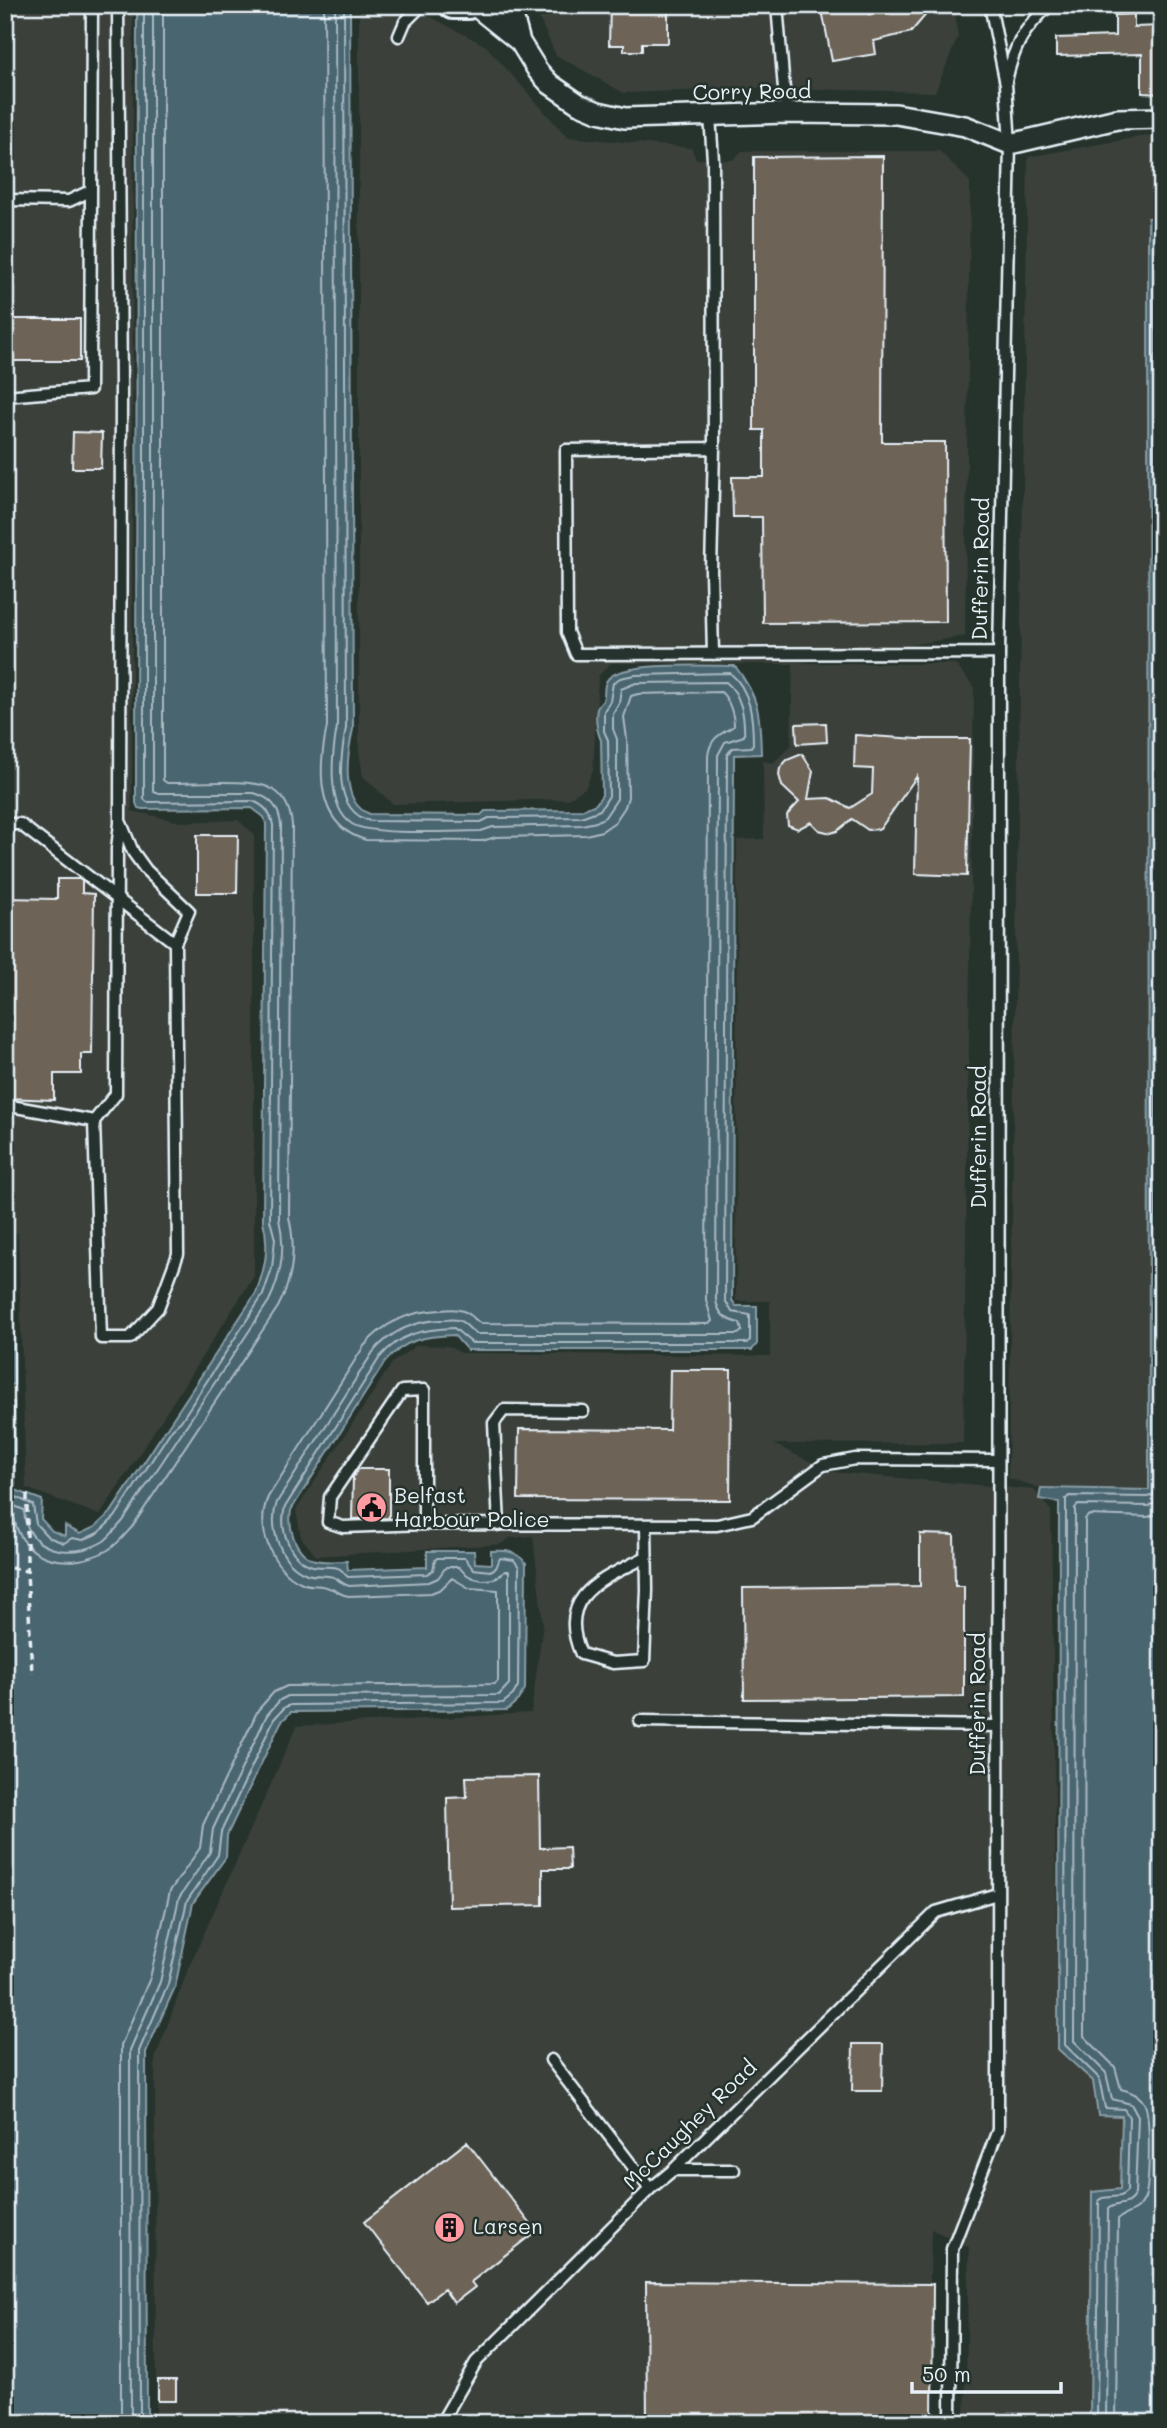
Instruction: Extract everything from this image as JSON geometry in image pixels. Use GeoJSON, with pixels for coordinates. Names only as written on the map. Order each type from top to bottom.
{"type":"FeatureCollection","features":[{"type":"Feature","properties":{"kind":"street"},"geometry":{"type":"LineString","coordinates":[[453,5],[468,5]]}},
{"type":"Feature","properties":{"kind":"street","name":"Corry Road"},"geometry":{"type":"LineString","coordinates":[[474,5],[520,42]]}},
{"type":"Feature","properties":{"kind":"street","name":"Corry Road"},"geometry":{"type":"LineString","coordinates":[[510,5],[520,42],[538,71],[579,104],[598,112],[625,118],[786,113],[896,114],[965,127],[1010,144]]}},
{"type":"Feature","properties":{"kind":"street"},"geometry":{"type":"LineString","coordinates":[[1010,144],[1116,119],[1162,118]]}},
{"type":"Feature","properties":{"kind":"lane"},"geometry":{"type":"LineString","coordinates":[[5,396],[90,389],[92,5]]}},
{"type":"Feature","properties":{"kind":"lane"},"geometry":{"type":"LineString","coordinates":[[118,5],[121,377],[117,1094],[94,1121],[101,1338],[130,1338],[158,1308],[178,1254],[175,943],[189,911],[146,870],[133,852],[120,823]]}},
{"type":"Feature","properties":{"kind":"lane"},"geometry":{"type":"LineString","coordinates":[[399,36],[405,22],[422,5]]}},
{"type":"Feature","properties":{"kind":"lane"},"geometry":{"type":"LineString","coordinates":[[777,5],[786,113]]}},
{"type":"Feature","properties":{"kind":"lane"},"geometry":{"type":"LineString","coordinates":[[990,5],[1006,83]]}},
{"type":"Feature","properties":{"kind":"lane"},"geometry":{"type":"LineString","coordinates":[[1006,83],[1018,40],[1050,5]]}},
{"type":"Feature","properties":{"kind":"lane","name":"Dufferin Road"},"geometry":{"type":"LineString","coordinates":[[951,2423],[952,2249],[998,2130],[999,653],[1010,144],[1006,83]]}},
{"type":"Feature","properties":{"kind":"lane"},"geometry":{"type":"LineString","coordinates":[[709,116],[713,160],[713,654]]}},
{"type":"Feature","properties":{"kind":"lane"},"geometry":{"type":"LineString","coordinates":[[5,200],[69,201],[90,191]]}},
{"type":"Feature","properties":{"kind":"lane"},"geometry":{"type":"LineString","coordinates":[[715,448],[566,450],[567,632],[576,654],[999,653]]}},
{"type":"Feature","properties":{"kind":"lane"},"geometry":{"type":"LineString","coordinates":[[5,824],[20,824],[175,943]]}},
{"type":"Feature","properties":{"kind":"lane"},"geometry":{"type":"LineString","coordinates":[[5,1105],[94,1121]]}},
{"type":"Feature","properties":{"kind":"lane"},"geometry":{"type":"LineString","coordinates":[[424,1524],[424,1390],[402,1391],[330,1497],[328,1522],[343,1527],[424,1524],[717,1525],[752,1517],[823,1465],[855,1459],[998,1460]]}},
{"type":"Feature","properties":{"kind":"lane"},"geometry":{"type":"LineString","coordinates":[[499,1525],[494,1423],[504,1410],[583,1411]]}},
{"type":"Feature","properties":{"kind":"lane"},"geometry":{"type":"LineString","coordinates":[[646,1525],[646,1557],[644,1661],[613,1663],[581,1654],[576,1642],[575,1619],[580,1599],[599,1580],[646,1557]]}},
{"type":"Feature","properties":{"kind":"lane"},"geometry":{"type":"LineString","coordinates":[[640,1721],[997,1726]]}},
{"type":"Feature","properties":{"kind":"lane","name":"McCaughey Road"},"geometry":{"type":"LineString","coordinates":[[441,2423],[477,2362],[650,2189],[673,2170],[936,1912],[997,1894]]}},
{"type":"Feature","properties":{"kind":"lane"},"geometry":{"type":"LineString","coordinates":[[551,2060],[650,2189]]}},
{"type":"Feature","properties":{"kind":"lane"},"geometry":{"type":"LineString","coordinates":[[673,2170],[734,2170]]}},
{"type":"Feature","properties":{"kind":"path"},"geometry":{"type":"LineString","coordinates":[[27,1494],[27,1571],[32,1674]]}},
{"type":"Feature","properties":{"kind":"path"},"geometry":{"type":"LineString","coordinates":[[10,1568],[27,1571]]}},
{"type":"Feature","properties":{"kind":"shaded area"},"geometry":{"type":"Polygon","coordinates":[[[5,5],[133,5],[132,811],[181,822],[238,820],[254,834],[254,1276],[100,1515],[26,1488],[18,1233],[5,1233],[5,5]]]}},
{"type":"Feature","properties":{"kind":"shaded area"},"geometry":{"type":"Polygon","coordinates":[[[359,5],[408,5],[486,46],[567,137],[691,148],[696,159],[715,160],[733,160],[742,151],[939,151],[970,182],[965,636],[799,663],[955,664],[974,687],[963,1443],[773,1444],[832,1472],[1034,1490],[1051,1511],[1058,2049],[1093,2082],[1098,2115],[1122,2116],[1121,2189],[1092,2192],[1090,2423],[965,2423],[969,2247],[931,2229],[927,2423],[156,2423],[155,2059],[189,1967],[297,1726],[531,1713],[543,1624],[533,1536],[510,1538],[501,1544],[316,1556],[301,1537],[296,1510],[393,1362],[417,1345],[448,1346],[461,1353],[770,1356],[770,1301],[736,1301],[737,840],[764,839],[763,761],[773,763],[791,746],[793,664],[611,663],[598,676],[593,770],[585,788],[568,799],[393,804],[363,776],[359,751],[359,5]]]}},
{"type":"Feature","properties":{"kind":"shaded area"},"geometry":{"type":"Polygon","coordinates":[[[533,5],[954,5],[958,37],[935,92],[760,88],[624,93],[556,55],[533,5]]]}},
{"type":"Feature","properties":{"kind":"shaded area"},"geometry":{"type":"Polygon","coordinates":[[[1145,136],[1162,136],[1162,218],[1148,219],[1149,1490],[1041,1488],[1008,1478],[1028,157],[1145,136]]]}},
{"type":"Feature","properties":{"kind":"water"},"geometry":{"type":"Polygon","coordinates":[[[137,5],[350,5],[353,729],[348,778],[350,790],[360,809],[370,814],[481,815],[485,811],[582,810],[596,804],[602,795],[601,740],[596,717],[598,708],[603,700],[608,679],[631,669],[687,665],[735,666],[754,698],[759,717],[761,754],[734,755],[732,1300],[736,1306],[757,1306],[757,1344],[752,1350],[467,1350],[454,1335],[416,1340],[400,1348],[385,1362],[291,1510],[290,1524],[294,1538],[301,1550],[312,1559],[347,1561],[348,1570],[427,1567],[427,1551],[474,1551],[475,1563],[491,1564],[491,1551],[506,1551],[519,1556],[526,1563],[525,1689],[507,1710],[291,1712],[281,1722],[227,1835],[226,1857],[193,1903],[175,1987],[146,2052],[147,2423],[5,2423],[5,1402],[14,1402],[15,1490],[42,1500],[41,1519],[52,1531],[65,1536],[65,1526],[80,1534],[95,1527],[111,1512],[256,1293],[266,1249],[263,1221],[264,817],[252,808],[142,809],[138,808],[136,803],[137,5]]]}},
{"type":"Feature","properties":{"kind":"water"},"geometry":{"type":"Polygon","coordinates":[[[1148,218],[1162,218],[1162,2423],[1090,2423],[1092,2192],[1120,2189],[1122,2116],[1098,2115],[1093,2081],[1058,2049],[1059,1502],[1039,1499],[1041,1488],[1149,1490],[1148,218]]]}},
{"type":"Feature","properties":{"kind":"water"},"geometry":{"type":"Polygon","coordinates":[[[5,1237],[12,1237],[14,1384],[5,1386],[5,1237]]]}},
{"type":"Feature","properties":{"kind":"building"},"geometry":{"type":"Polygon","coordinates":[[[610,5],[668,5],[668,43],[642,43],[642,51],[624,51],[624,45],[609,45],[610,5]]]}},
{"type":"Feature","properties":{"kind":"building"},"geometry":{"type":"Polygon","coordinates":[[[821,5],[868,5],[869,14],[893,5],[934,5],[911,32],[874,41],[876,54],[832,61],[821,5]]]}},
{"type":"Feature","properties":{"kind":"building"},"geometry":{"type":"Polygon","coordinates":[[[1134,14],[1134,27],[1160,26],[1160,94],[1142,93],[1142,54],[1056,56],[1056,38],[1115,36],[1115,15],[1134,14]]]}},
{"type":"Feature","properties":{"kind":"building"},"geometry":{"type":"Polygon","coordinates":[[[883,156],[882,442],[945,442],[946,622],[763,623],[762,517],[733,517],[732,477],[764,477],[764,430],[754,430],[754,157],[883,156]]]}},
{"type":"Feature","properties":{"kind":"building"},"geometry":{"type":"Polygon","coordinates":[[[5,319],[80,319],[80,361],[5,361],[5,319]]]}},
{"type":"Feature","properties":{"kind":"building"},"geometry":{"type":"Polygon","coordinates":[[[73,432],[102,433],[101,468],[72,468],[73,432]]]}},
{"type":"Feature","properties":{"kind":"building"},"geometry":{"type":"Polygon","coordinates":[[[826,723],[827,742],[797,744],[796,724],[826,723]]]}},
{"type":"Feature","properties":{"kind":"building"},"geometry":{"type":"Polygon","coordinates":[[[855,735],[970,739],[967,876],[915,874],[917,776],[880,829],[868,830],[852,819],[831,833],[819,830],[811,822],[798,829],[788,825],[787,815],[799,802],[782,786],[780,768],[787,760],[802,754],[813,771],[808,799],[830,798],[850,808],[872,794],[873,769],[854,768],[855,735]]]}},
{"type":"Feature","properties":{"kind":"building"},"geometry":{"type":"Polygon","coordinates":[[[197,835],[238,835],[237,893],[197,893],[197,835]]]}},
{"type":"Feature","properties":{"kind":"building"},"geometry":{"type":"Polygon","coordinates":[[[57,879],[79,879],[82,881],[82,893],[94,894],[92,1054],[81,1054],[81,1074],[54,1074],[54,1100],[6,1098],[5,898],[57,899],[57,879]]]}},
{"type":"Feature","properties":{"kind":"building"},"geometry":{"type":"Polygon","coordinates":[[[670,1370],[731,1370],[730,1500],[518,1499],[519,1429],[669,1430],[670,1370]]]}},
{"type":"Feature","properties":{"kind":"building","name":"Belfast Harbour Police"},"geometry":{"type":"Polygon","coordinates":[[[358,1469],[389,1469],[389,1518],[352,1519],[353,1477],[358,1469]]]}},
{"type":"Feature","properties":{"kind":"building"},"geometry":{"type":"Polygon","coordinates":[[[920,1534],[954,1535],[955,1586],[964,1586],[964,1697],[744,1699],[743,1588],[920,1586],[920,1534]]]}},
{"type":"Feature","properties":{"kind":"building"},"geometry":{"type":"Polygon","coordinates":[[[539,1776],[540,1848],[569,1847],[570,1869],[543,1869],[543,1905],[449,1907],[447,1798],[467,1797],[466,1777],[539,1776]]]}},
{"type":"Feature","properties":{"kind":"building"},"geometry":{"type":"Polygon","coordinates":[[[853,2044],[883,2044],[882,2091],[852,2091],[853,2044]]]}},
{"type":"Feature","properties":{"kind":"building","name":"Larsen"},"geometry":{"type":"Polygon","coordinates":[[[467,2142],[536,2231],[471,2282],[475,2287],[454,2303],[444,2289],[427,2302],[364,2222],[467,2142]]]}},
{"type":"Feature","properties":{"kind":"building"},"geometry":{"type":"Polygon","coordinates":[[[646,2282],[933,2284],[932,2423],[647,2423],[646,2282]]]}},
{"type":"Feature","properties":{"kind":"building"},"geometry":{"type":"Polygon","coordinates":[[[158,2380],[176,2380],[176,2401],[158,2401],[158,2380]]]}},
{"type":"Feature","properties":{"kind":"place","name":"Belfast Harbour Police"},"geometry":{"type":"Point","coordinates":[371,1508]}},
{"type":"Feature","properties":{"kind":"place","name":"Larsen"},"geometry":{"type":"Point","coordinates":[450,2227]}}]}
